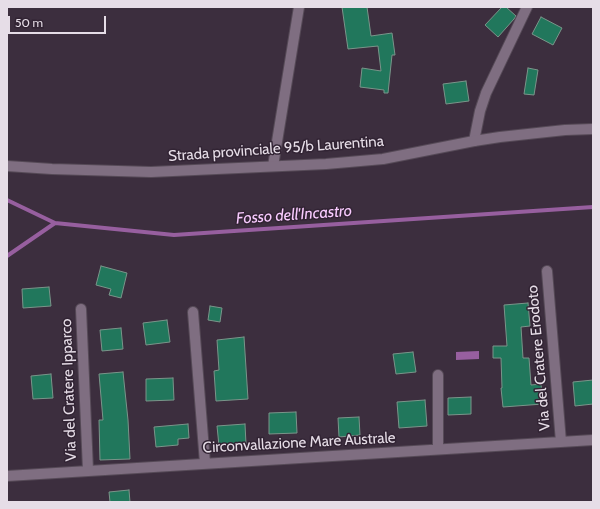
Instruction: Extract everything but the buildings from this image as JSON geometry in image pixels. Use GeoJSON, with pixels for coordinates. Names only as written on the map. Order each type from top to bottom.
{"type":"FeatureCollection","features":[{"type":"Feature","properties":{"kind":"street"},"geometry":{"type":"LineString","coordinates":[[273,166],[299,7]]}},
{"type":"Feature","properties":{"kind":"street"},"geometry":{"type":"LineString","coordinates":[[474,141],[480,111],[486,93],[527,7]]}},
{"type":"Feature","properties":{"kind":"street","name":"Strada provinciale 95/b Laurentina"},"geometry":{"type":"LineString","coordinates":[[7,166],[151,172],[326,164],[383,158],[474,141],[551,132],[593,129]]}},
{"type":"Feature","properties":{"kind":"street","name":"Via del Cratere Erodoto"},"geometry":{"type":"LineString","coordinates":[[547,271],[562,442]]}},
{"type":"Feature","properties":{"kind":"street","name":"Via del Cratere Ipparco"},"geometry":{"type":"LineString","coordinates":[[81,309],[88,470]]}},
{"type":"Feature","properties":{"kind":"street"},"geometry":{"type":"LineString","coordinates":[[193,312],[205,463]]}},
{"type":"Feature","properties":{"kind":"street"},"geometry":{"type":"LineString","coordinates":[[438,375],[438,449]]}},
{"type":"Feature","properties":{"kind":"street","name":"Circonvallazione Mare Australe"},"geometry":{"type":"LineString","coordinates":[[7,476],[593,440]]}},
{"type":"Feature","properties":{"kind":"shaded area"},"geometry":{"type":"Polygon","coordinates":[[[479,351],[479,359],[456,360],[456,352],[479,351]]]}},
{"type":"Feature","properties":{"kind":"waterway"},"geometry":{"type":"LineString","coordinates":[[7,200],[55,223]]}},
{"type":"Feature","properties":{"kind":"waterway","name":"Fosso dell'Incastro"},"geometry":{"type":"LineString","coordinates":[[7,256],[55,223],[174,235],[593,207]]}}]}
